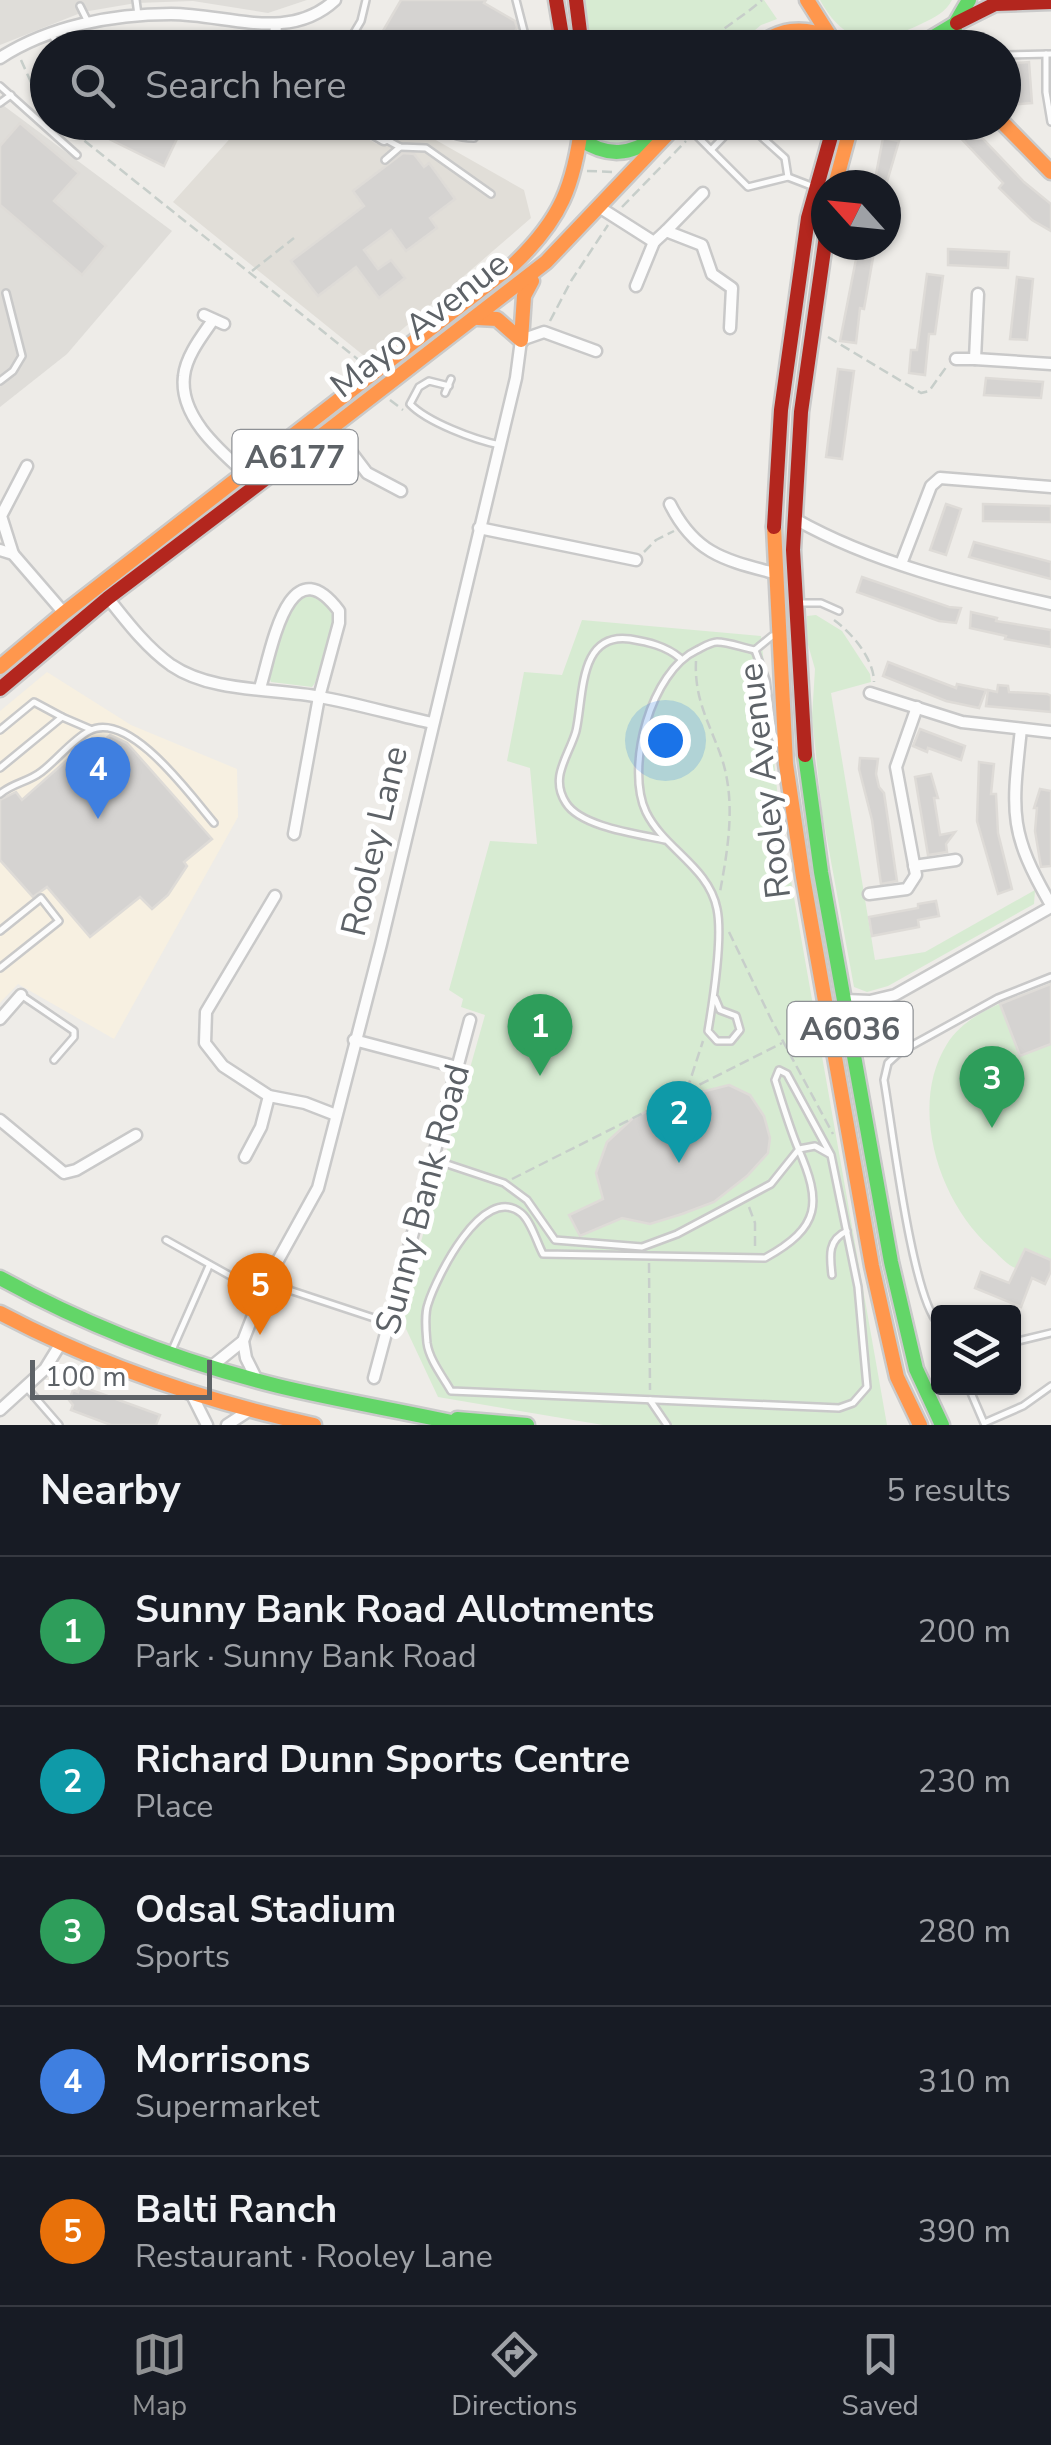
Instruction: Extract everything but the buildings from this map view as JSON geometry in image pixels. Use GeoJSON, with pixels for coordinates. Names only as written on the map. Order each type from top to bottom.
{"type":"FeatureCollection","features":[{"type":"Feature","properties":{"kind":"main road"},"geometry":{"type":"LineString","coordinates":[[556,0],[561,30]]}},
{"type":"Feature","properties":{"kind":"main road"},"geometry":{"type":"LineString","coordinates":[[576,0],[580,30]]}},
{"type":"Feature","properties":{"kind":"main road"},"geometry":{"type":"LineString","coordinates":[[807,0],[829,30]]}},
{"type":"Feature","properties":{"kind":"main road"},"geometry":{"type":"LineString","coordinates":[[955,30],[969,0]]}},
{"type":"Feature","properties":{"kind":"main road"},"geometry":{"type":"LineString","coordinates":[[945,30],[995,4],[1051,2]]}},
{"type":"Feature","properties":{"kind":"main road"},"geometry":{"type":"LineString","coordinates":[[786,30],[814,30]]}},
{"type":"Feature","properties":{"kind":"main road"},"geometry":{"type":"LineString","coordinates":[[1021,139],[1048,164]]}},
{"type":"Feature","properties":{"kind":"main road","name":"A6177"},"geometry":{"type":"LineString","coordinates":[[576,168],[580,140]]}},
{"type":"Feature","properties":{"kind":"main road"},"geometry":{"type":"LineString","coordinates":[[582,140],[600,152],[629,154],[651,140]]}},
{"type":"Feature","properties":{"kind":"main road","name":"A6177"},"geometry":{"type":"LineString","coordinates":[[599,207],[663,140]]}},
{"type":"Feature","properties":{"kind":"main road","name":"Rooley Avenue"},"geometry":{"type":"LineString","coordinates":[[822,170],[830,140]]}},
{"type":"Feature","properties":{"kind":"main road"},"geometry":{"type":"LineString","coordinates":[[840,170],[847,140]]}},
{"type":"Feature","properties":{"kind":"main road","name":"Mayo Avenue"},"geometry":{"type":"LineString","coordinates":[[0,666],[493,283],[534,246],[559,216],[576,168]]}},
{"type":"Feature","properties":{"kind":"main road","name":"Mayo Avenue"},"geometry":{"type":"LineString","coordinates":[[0,689],[108,598],[478,318],[546,262],[599,207]]}},
{"type":"Feature","properties":{"kind":"main road","name":"Rooley Avenue"},"geometry":{"type":"LineString","coordinates":[[811,208],[781,410],[774,573],[786,764],[869,1244],[897,1377],[920,1425]]}},
{"type":"Feature","properties":{"kind":"main road","name":"Rooley Avenue"},"geometry":{"type":"LineString","coordinates":[[822,260],[800,412],[795,518],[805,762],[899,1298],[916,1369],[942,1425]]}},
{"type":"Feature","properties":{"kind":"main road"},"geometry":{"type":"LineString","coordinates":[[478,318],[497,320],[521,340],[524,290],[546,262]]}},
{"type":"Feature","properties":{"kind":"main road"},"geometry":{"type":"LineString","coordinates":[[0,1278],[98,1325],[212,1366],[257,1380],[465,1425]]}},
{"type":"Feature","properties":{"kind":"main road"},"geometry":{"type":"LineString","coordinates":[[0,1313],[62,1343],[190,1393],[314,1425]]}},
{"type":"Feature","properties":{"kind":"main road"},"geometry":{"type":"LineString","coordinates":[[433,1417],[527,1425]]}},
{"type":"Feature","properties":{"kind":"street"},"geometry":{"type":"LineString","coordinates":[[65,30],[138,15],[202,15],[276,25],[304,20],[335,0]]}},
{"type":"Feature","properties":{"kind":"street"},"geometry":{"type":"LineString","coordinates":[[276,25],[276,30]]}},
{"type":"Feature","properties":{"kind":"street"},"geometry":{"type":"LineString","coordinates":[[0,58],[30,42]]}},
{"type":"Feature","properties":{"kind":"street"},"geometry":{"type":"LineString","coordinates":[[636,286],[654,242],[702,194]]}},
{"type":"Feature","properties":{"kind":"street"},"geometry":{"type":"LineString","coordinates":[[599,207],[654,242]]}},
{"type":"Feature","properties":{"kind":"street"},"geometry":{"type":"LineString","coordinates":[[666,230],[702,245],[712,274],[730,284],[730,328]]}},
{"type":"Feature","properties":{"kind":"street"},"geometry":{"type":"LineString","coordinates":[[975,359],[978,294]]}},
{"type":"Feature","properties":{"kind":"street"},"geometry":{"type":"LineString","coordinates":[[213,320],[194,348],[183,378],[190,408],[212,444],[246,474]]}},
{"type":"Feature","properties":{"kind":"street"},"geometry":{"type":"LineString","coordinates":[[521,340],[544,332],[596,352]]}},
{"type":"Feature","properties":{"kind":"street","name":"Rooley Lane"},"geometry":{"type":"LineString","coordinates":[[243,1340],[263,1288],[318,1188],[382,944],[516,378],[521,340]]}},
{"type":"Feature","properties":{"kind":"street"},"geometry":{"type":"LineString","coordinates":[[956,359],[1051,364]]}},
{"type":"Feature","properties":{"kind":"street"},"geometry":{"type":"LineString","coordinates":[[333,428],[367,473],[401,491]]}},
{"type":"Feature","properties":{"kind":"street"},"geometry":{"type":"LineString","coordinates":[[26,466],[1,516],[13,554],[64,614]]}},
{"type":"Feature","properties":{"kind":"street"},"geometry":{"type":"LineString","coordinates":[[901,564],[930,486],[940,478],[1051,487]]}},
{"type":"Feature","properties":{"kind":"street"},"geometry":{"type":"LineString","coordinates":[[670,504],[682,527],[719,558],[774,573]]}},
{"type":"Feature","properties":{"kind":"street"},"geometry":{"type":"LineString","coordinates":[[795,518],[825,536],[901,564],[1051,604]]}},
{"type":"Feature","properties":{"kind":"street"},"geometry":{"type":"LineString","coordinates":[[479,528],[636,560]]}},
{"type":"Feature","properties":{"kind":"street"},"geometry":{"type":"LineString","coordinates":[[0,550],[13,554]]}},
{"type":"Feature","properties":{"kind":"street"},"geometry":{"type":"LineString","coordinates":[[260,688],[284,610],[294,594],[303,589],[314,590],[331,601],[339,611],[340,623],[319,697],[294,834]]}},
{"type":"Feature","properties":{"kind":"street"},"geometry":{"type":"LineString","coordinates":[[108,598],[148,646],[172,666],[206,680],[319,697],[432,724]]}},
{"type":"Feature","properties":{"kind":"street"},"geometry":{"type":"LineString","coordinates":[[870,693],[962,722],[1051,732]]}},
{"type":"Feature","properties":{"kind":"street"},"geometry":{"type":"LineString","coordinates":[[869,894],[907,890],[916,876],[896,767],[917,707]]}},
{"type":"Feature","properties":{"kind":"street"},"geometry":{"type":"LineString","coordinates":[[845,1000],[870,1001],[895,995],[1051,906],[1025,858],[1016,830],[1021,729]]}},
{"type":"Feature","properties":{"kind":"street"},"geometry":{"type":"LineString","coordinates":[[914,866],[956,860]]}},
{"type":"Feature","properties":{"kind":"street"},"geometry":{"type":"LineString","coordinates":[[275,896],[206,1012],[204,1043],[224,1066],[269,1096],[336,1115]]}},
{"type":"Feature","properties":{"kind":"street"},"geometry":{"type":"LineString","coordinates":[[0,1019],[21,995]]}},
{"type":"Feature","properties":{"kind":"street","name":"Sunny Bank Road"},"geometry":{"type":"LineString","coordinates":[[374,1378],[470,1020]]}},
{"type":"Feature","properties":{"kind":"street"},"geometry":{"type":"LineString","coordinates":[[354,1040],[457,1067]]}},
{"type":"Feature","properties":{"kind":"street"},"geometry":{"type":"LineString","coordinates":[[245,1157],[269,1096]]}},
{"type":"Feature","properties":{"kind":"street"},"geometry":{"type":"LineString","coordinates":[[0,1120],[64,1172],[76,1170],[136,1135]]}},
{"type":"Feature","properties":{"kind":"street"},"geometry":{"type":"LineString","coordinates":[[212,1366],[243,1340],[257,1380]]}},
{"type":"Feature","properties":{"kind":"street"},"geometry":{"type":"LineString","coordinates":[[0,1410],[52,1362],[62,1343]]}},
{"type":"Feature","properties":{"kind":"street"},"geometry":{"type":"LineString","coordinates":[[190,1393],[207,1425]]}},
{"type":"Feature","properties":{"kind":"street"},"geometry":{"type":"LineString","coordinates":[[226,1425],[251,1410]]}},
{"type":"Feature","properties":{"kind":"lane"},"geometry":{"type":"LineString","coordinates":[[136,0],[138,15]]}},
{"type":"Feature","properties":{"kind":"lane"},"geometry":{"type":"LineString","coordinates":[[355,30],[366,9],[366,0]]}},
{"type":"Feature","properties":{"kind":"lane"},"geometry":{"type":"LineString","coordinates":[[516,0],[525,30]]}},
{"type":"Feature","properties":{"kind":"lane"},"geometry":{"type":"LineString","coordinates":[[80,6],[89,23]]}},
{"type":"Feature","properties":{"kind":"lane"},"geometry":{"type":"LineString","coordinates":[[1021,54],[1048,54],[1051,122]]}},
{"type":"Feature","properties":{"kind":"lane"},"geometry":{"type":"LineString","coordinates":[[0,86],[30,112]]}},
{"type":"Feature","properties":{"kind":"lane"},"geometry":{"type":"LineString","coordinates":[[0,103],[11,95]]}},
{"type":"Feature","properties":{"kind":"lane"},"geometry":{"type":"LineString","coordinates":[[61,140],[77,154]]}},
{"type":"Feature","properties":{"kind":"lane"},"geometry":{"type":"LineString","coordinates":[[386,140],[400,146],[426,148],[491,194]]}},
{"type":"Feature","properties":{"kind":"lane"},"geometry":{"type":"LineString","coordinates":[[700,140],[748,186],[788,177],[811,186]]}},
{"type":"Feature","properties":{"kind":"lane"},"geometry":{"type":"LineString","coordinates":[[711,150],[722,140]]}},
{"type":"Feature","properties":{"kind":"lane"},"geometry":{"type":"LineString","coordinates":[[766,140],[785,158],[788,177]]}},
{"type":"Feature","properties":{"kind":"lane"},"geometry":{"type":"LineString","coordinates":[[385,160],[400,146]]}},
{"type":"Feature","properties":{"kind":"lane"},"geometry":{"type":"LineString","coordinates":[[0,381],[13,371],[22,356],[6,294]]}},
{"type":"Feature","properties":{"kind":"lane"},"geometry":{"type":"LineString","coordinates":[[449,386],[429,381],[419,387],[410,404],[435,420],[483,441],[500,444]]}},
{"type":"Feature","properties":{"kind":"lane"},"geometry":{"type":"LineString","coordinates":[[796,603],[821,603],[838,610]]}},
{"type":"Feature","properties":{"kind":"lane"},"geometry":{"type":"LineString","coordinates":[[714,998],[720,1010],[736,1016],[740,1030],[731,1041],[716,1042],[708,1031],[714,998],[717,909],[700,873],[667,841],[648,815],[640,794],[639,768],[658,691],[680,658],[715,641],[754,650],[769,642],[777,630]]}},
{"type":"Feature","properties":{"kind":"lane"},"geometry":{"type":"LineString","coordinates":[[667,841],[588,820],[568,806],[558,787],[562,760],[575,735],[583,680],[592,653],[604,642],[619,638],[670,649],[680,658]]}},
{"type":"Feature","properties":{"kind":"lane"},"geometry":{"type":"LineString","coordinates":[[754,650],[766,680],[773,733],[786,764]]}},
{"type":"Feature","properties":{"kind":"lane"},"geometry":{"type":"LineString","coordinates":[[0,730],[34,702],[90,730],[112,727],[151,752],[214,823]]}},
{"type":"Feature","properties":{"kind":"lane"},"geometry":{"type":"LineString","coordinates":[[0,768],[62,717]]}},
{"type":"Feature","properties":{"kind":"lane"},"geometry":{"type":"LineString","coordinates":[[0,794],[14,782],[38,775],[90,730]]}},
{"type":"Feature","properties":{"kind":"lane"},"geometry":{"type":"LineString","coordinates":[[0,931],[40,898],[59,921],[0,968]]}},
{"type":"Feature","properties":{"kind":"lane"},"geometry":{"type":"LineString","coordinates":[[931,1315],[914,1252],[884,1080],[888,1064],[900,1052],[998,998],[1051,977]]}},
{"type":"Feature","properties":{"kind":"lane"},"geometry":{"type":"LineString","coordinates":[[21,995],[74,1031],[74,1037],[54,1060]]}},
{"type":"Feature","properties":{"kind":"lane"},"geometry":{"type":"LineString","coordinates":[[779,1070],[787,1074],[831,1155],[866,1354],[867,1387],[853,1404],[839,1408],[451,1391],[428,1348],[426,1308],[441,1274],[472,1224],[492,1209],[510,1208],[522,1214],[543,1254],[765,1258],[788,1246],[809,1222],[816,1194],[799,1149],[775,1080],[779,1070]]}},
{"type":"Feature","properties":{"kind":"lane"},"geometry":{"type":"LineString","coordinates":[[432,1159],[504,1184],[527,1200],[554,1240],[642,1247],[677,1234],[771,1184],[799,1149],[815,1146],[831,1155]]}},
{"type":"Feature","properties":{"kind":"lane"},"geometry":{"type":"LineString","coordinates":[[832,1275],[832,1242],[847,1232]]}},
{"type":"Feature","properties":{"kind":"lane"},"geometry":{"type":"LineString","coordinates":[[166,1240],[209,1266],[263,1288],[389,1322]]}},
{"type":"Feature","properties":{"kind":"lane"},"geometry":{"type":"LineString","coordinates":[[850,1248],[869,1244]]}},
{"type":"Feature","properties":{"kind":"lane"},"geometry":{"type":"LineString","coordinates":[[642,1247],[648,1256]]}},
{"type":"Feature","properties":{"kind":"lane"},"geometry":{"type":"LineString","coordinates":[[171,1353],[209,1266]]}},
{"type":"Feature","properties":{"kind":"lane"},"geometry":{"type":"LineString","coordinates":[[1021,1340],[1051,1334]]}},
{"type":"Feature","properties":{"kind":"lane"},"geometry":{"type":"LineString","coordinates":[[972,1395],[984,1423],[1022,1406],[1051,1386]]}},
{"type":"Feature","properties":{"kind":"lane"},"geometry":{"type":"LineString","coordinates":[[26,1387],[59,1425]]}},
{"type":"Feature","properties":{"kind":"lane"},"geometry":{"type":"LineString","coordinates":[[650,1400],[668,1425]]}},
{"type":"Feature","properties":{"kind":"path"},"geometry":{"type":"LineString","coordinates":[[721,30],[762,0]]}},
{"type":"Feature","properties":{"kind":"path"},"geometry":{"type":"LineString","coordinates":[[16,48],[30,80]]}},
{"type":"Feature","properties":{"kind":"path"},"geometry":{"type":"LineString","coordinates":[[85,140],[375,374]]}},
{"type":"Feature","properties":{"kind":"path"},"geometry":{"type":"LineString","coordinates":[[576,168],[620,172],[627,178]]}},
{"type":"Feature","properties":{"kind":"path"},"geometry":{"type":"LineString","coordinates":[[251,272],[294,238]]}},
{"type":"Feature","properties":{"kind":"path"},"geometry":{"type":"LineString","coordinates":[[812,331],[820,332],[921,393],[929,391],[956,359]]}},
{"type":"Feature","properties":{"kind":"path"},"geometry":{"type":"LineString","coordinates":[[636,560],[656,540],[682,527]]}},
{"type":"Feature","properties":{"kind":"path"},"geometry":{"type":"LineString","coordinates":[[835,620],[853,638],[874,674],[870,693]]}},
{"type":"Feature","properties":{"kind":"path"},"geometry":{"type":"LineString","coordinates":[[697,650],[695,685],[722,762],[730,806],[728,846],[717,909],[840,1147]]}},
{"type":"Feature","properties":{"kind":"path"},"geometry":{"type":"LineString","coordinates":[[687,1091],[708,1031]]}},
{"type":"Feature","properties":{"kind":"path"},"geometry":{"type":"LineString","coordinates":[[504,1184],[783,1042]]}},
{"type":"Feature","properties":{"kind":"path"},"geometry":{"type":"LineString","coordinates":[[745,1198],[755,1223],[755,1258]]}},
{"type":"Feature","properties":{"kind":"path"},"geometry":{"type":"LineString","coordinates":[[648,1256],[650,1400]]}},
{"type":"Feature","properties":{"kind":"shaded area"},"geometry":{"type":"Polygon","coordinates":[[[0,0],[307,0],[268,13],[193,1],[136,3],[83,12],[0,45],[0,0]]]}},
{"type":"Feature","properties":{"kind":"shaded area"},"geometry":{"type":"Polygon","coordinates":[[[0,103],[30,125],[30,140],[50,140],[172,231],[67,354],[0,407],[0,103]]]}},
{"type":"Feature","properties":{"kind":"shaded area"},"geometry":{"type":"Polygon","coordinates":[[[229,140],[370,140],[377,144],[380,140],[436,140],[524,190],[531,218],[368,359],[173,202],[229,140]]]}},
{"type":"Feature","properties":{"kind":"shaded area"},"geometry":{"type":"Polygon","coordinates":[[[47,672],[131,725],[237,769],[238,817],[114,1039],[18,984],[0,1003],[0,711],[47,672]]]}},
{"type":"Feature","properties":{"kind":"green space"},"geometry":{"type":"Polygon","coordinates":[[[581,0],[764,0],[777,19],[755,30],[585,30],[581,0]]]}},
{"type":"Feature","properties":{"kind":"green space"},"geometry":{"type":"Polygon","coordinates":[[[820,0],[952,0],[943,11],[907,30],[845,30],[820,0]]]}},
{"type":"Feature","properties":{"kind":"green space"},"geometry":{"type":"Polygon","coordinates":[[[594,140],[640,140],[614,145],[594,140]]]}},
{"type":"Feature","properties":{"kind":"green space"},"geometry":{"type":"Polygon","coordinates":[[[310,595],[326,604],[334,618],[315,683],[312,687],[271,682],[277,642],[286,618],[300,600],[310,595]]]}},
{"type":"Feature","properties":{"kind":"green space"},"geometry":{"type":"Polygon","coordinates":[[[816,615],[842,631],[870,674],[871,682],[831,693],[875,960],[925,952],[1035,890],[1034,904],[888,986],[867,992],[854,987],[822,812],[812,717],[815,669],[807,641],[807,616],[816,615]]]}},
{"type":"Feature","properties":{"kind":"green space"},"geometry":{"type":"Polygon","coordinates":[[[582,620],[761,636],[780,818],[887,1425],[603,1425],[438,1397],[400,1316],[485,1015],[461,1007],[463,999],[449,990],[490,841],[537,844],[530,768],[507,761],[524,672],[562,675],[582,620]]]}},
{"type":"Feature","properties":{"kind":"green space"},"geometry":{"type":"Polygon","coordinates":[[[1051,983],[1051,1274],[1013,1267],[972,1228],[956,1205],[935,1152],[930,1096],[936,1069],[956,1032],[994,1006],[1051,983]]]}},
{"type":"Feature","properties":{"kind":"traffic: fast"},"geometry":{"type":"LineString","coordinates":[[945,30],[955,24],[969,0]]}},
{"type":"Feature","properties":{"kind":"traffic: fast"},"geometry":{"type":"LineString","coordinates":[[955,24],[955,30]]}},
{"type":"Feature","properties":{"kind":"traffic: fast"},"geometry":{"type":"LineString","coordinates":[[582,140],[619,152],[652,140]]}},
{"type":"Feature","properties":{"kind":"traffic: fast"},"geometry":{"type":"LineString","coordinates":[[805,755],[821,872],[891,1262],[916,1369],[942,1425]]}},
{"type":"Feature","properties":{"kind":"traffic: fast"},"geometry":{"type":"LineString","coordinates":[[0,1278],[101,1327],[206,1366],[301,1391],[465,1425]]}},
{"type":"Feature","properties":{"kind":"traffic: fast"},"geometry":{"type":"LineString","coordinates":[[457,1419],[527,1425]]}},
{"type":"Feature","properties":{"kind":"traffic: slow"},"geometry":{"type":"LineString","coordinates":[[807,0],[826,30]]}},
{"type":"Feature","properties":{"kind":"traffic: slow"},"geometry":{"type":"LineString","coordinates":[[0,667],[64,613],[514,264],[543,232],[563,200],[579,140]]}},
{"type":"Feature","properties":{"kind":"traffic: slow"},"geometry":{"type":"LineString","coordinates":[[277,470],[546,262],[662,140]]}},
{"type":"Feature","properties":{"kind":"traffic: slow"},"geometry":{"type":"LineString","coordinates":[[839,170],[847,140]]}},
{"type":"Feature","properties":{"kind":"traffic: slow"},"geometry":{"type":"LineString","coordinates":[[1020,140],[1051,172]]}},
{"type":"Feature","properties":{"kind":"traffic: slow"},"geometry":{"type":"LineString","coordinates":[[478,318],[497,319],[521,340],[524,296],[532,281]]}},
{"type":"Feature","properties":{"kind":"traffic: slow"},"geometry":{"type":"LineString","coordinates":[[774,527],[786,764],[803,877],[872,1266],[897,1377],[920,1425]]}},
{"type":"Feature","properties":{"kind":"traffic: slow"},"geometry":{"type":"LineString","coordinates":[[0,1313],[153,1380],[314,1425]]}},
{"type":"Feature","properties":{"kind":"traffic: jam"},"geometry":{"type":"LineString","coordinates":[[556,0],[561,30]]}},
{"type":"Feature","properties":{"kind":"traffic: jam"},"geometry":{"type":"LineString","coordinates":[[576,0],[580,30]]}},
{"type":"Feature","properties":{"kind":"traffic: jam"},"geometry":{"type":"LineString","coordinates":[[957,23],[995,4],[1051,2]]}},
{"type":"Feature","properties":{"kind":"traffic: jam"},"geometry":{"type":"LineString","coordinates":[[774,527],[781,410],[808,218],[830,140]]}},
{"type":"Feature","properties":{"kind":"traffic: jam"},"geometry":{"type":"LineString","coordinates":[[805,755],[793,550],[801,412],[823,260]]}},
{"type":"Feature","properties":{"kind":"traffic: jam"},"geometry":{"type":"LineString","coordinates":[[0,689],[108,598],[277,470]]}},
{"type":"Feature","properties":{"kind":"place","name":"Morrisons"},"geometry":{"type":"Point","coordinates":[98,819]}},
{"type":"Feature","properties":{"kind":"place","name":"Sunny Bank Road Allotments"},"geometry":{"type":"Point","coordinates":[540,1076]}},
{"type":"Feature","properties":{"kind":"place","name":"Odsal Stadium"},"geometry":{"type":"Point","coordinates":[992,1128]}},
{"type":"Feature","properties":{"kind":"place","name":"Richard Dunn Sports Centre"},"geometry":{"type":"Point","coordinates":[679,1163]}},
{"type":"Feature","properties":{"kind":"place","name":"Balti Ranch"},"geometry":{"type":"Point","coordinates":[260,1335]}}]}
